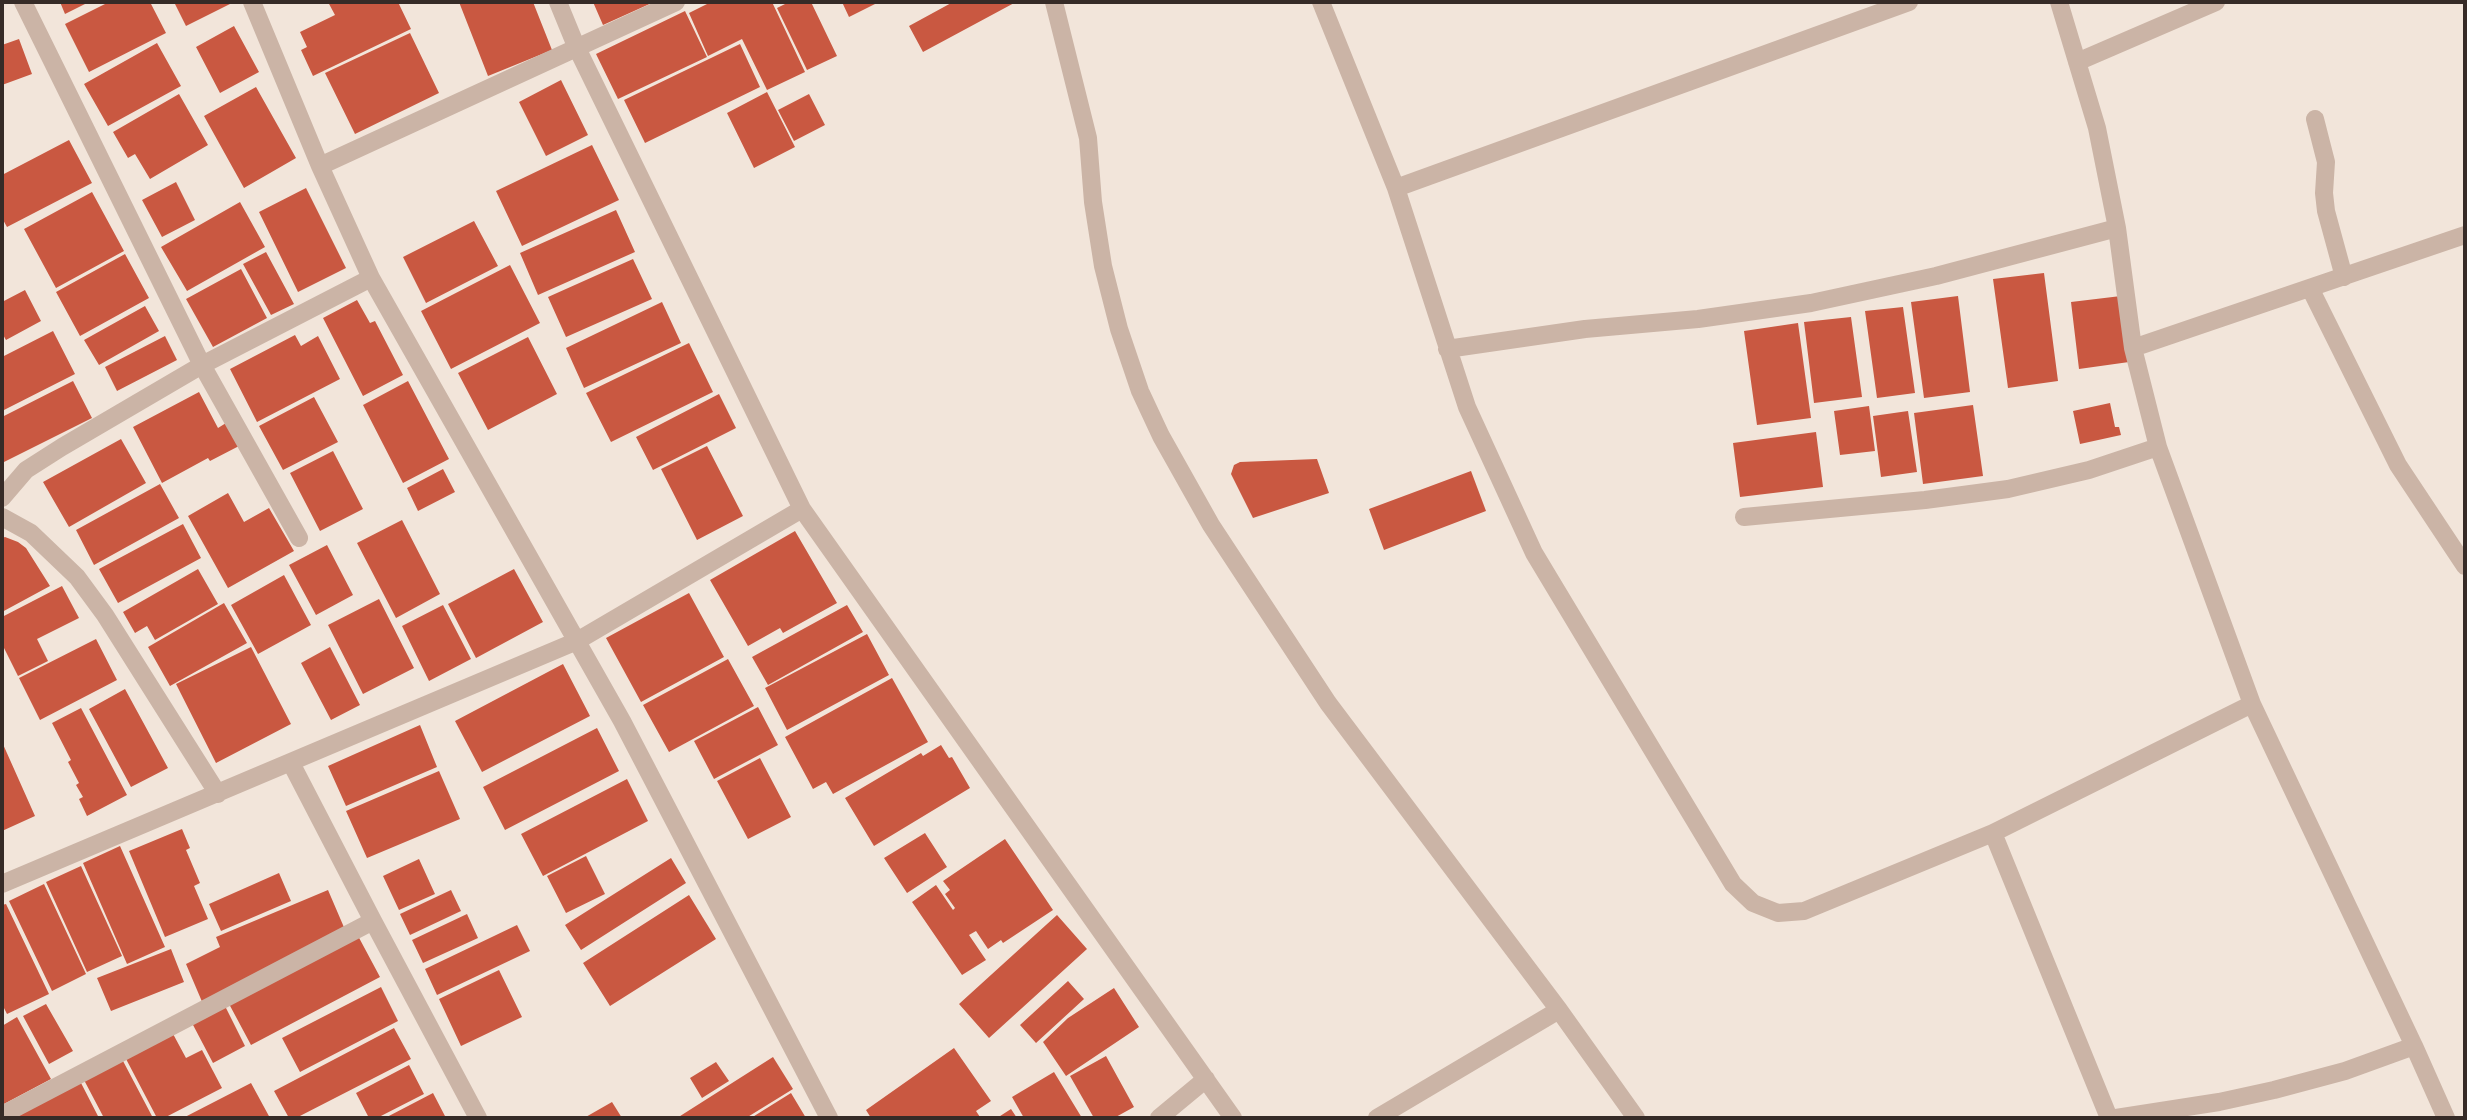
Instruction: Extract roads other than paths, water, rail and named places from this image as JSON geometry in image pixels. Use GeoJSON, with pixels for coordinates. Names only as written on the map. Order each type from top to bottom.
{"type":"FeatureCollection","features":[{"type":"Feature","properties":{"kind":"street"},"geometry":{"type":"LineString","coordinates":[[23,2],[202,365],[299,538]]}},
{"type":"Feature","properties":{"kind":"street"},"geometry":{"type":"LineString","coordinates":[[252,2],[320,166],[371,278],[622,721],[829,1118]]}},
{"type":"Feature","properties":{"kind":"street"},"geometry":{"type":"LineString","coordinates":[[558,2],[576,46],[802,509],[1233,1118]]}},
{"type":"Feature","properties":{"kind":"street"},"geometry":{"type":"LineString","coordinates":[[320,166],[676,2]]}},
{"type":"Feature","properties":{"kind":"street"},"geometry":{"type":"LineString","coordinates":[[1054,2],[1088,138],[1093,202],[1103,266],[1119,330],[1140,391],[1161,436],[1211,525],[1328,703],[1559,1010],[1636,1118]]}},
{"type":"Feature","properties":{"kind":"street"},"geometry":{"type":"LineString","coordinates":[[1321,2],[1396,188],[1467,407],[1534,553],[1742,895],[1765,910],[1791,913],[1804,911],[1993,833],[2252,704]]}},
{"type":"Feature","properties":{"kind":"street"},"geometry":{"type":"LineString","coordinates":[[1396,188],[1909,2]]}},
{"type":"Feature","properties":{"kind":"street"},"geometry":{"type":"LineString","coordinates":[[2059,2],[2097,128],[2117,228],[2133,348],[2158,447],[2252,704],[2446,1118]]}},
{"type":"Feature","properties":{"kind":"street"},"geometry":{"type":"LineString","coordinates":[[2077,62],[2216,2]]}},
{"type":"Feature","properties":{"kind":"street"},"geometry":{"type":"LineString","coordinates":[[2315,119],[2326,162],[2323,194],[2326,211],[2344,276]]}},
{"type":"Feature","properties":{"kind":"street"},"geometry":{"type":"LineString","coordinates":[[1447,349],[1585,329],[1698,319],[1811,303],[1936,276],[2117,228]]}},
{"type":"Feature","properties":{"kind":"street"},"geometry":{"type":"LineString","coordinates":[[2133,348],[2465,235]]}},
{"type":"Feature","properties":{"kind":"street"},"geometry":{"type":"LineString","coordinates":[[2,498],[26,470],[202,365],[371,278]]}},
{"type":"Feature","properties":{"kind":"street"},"geometry":{"type":"LineString","coordinates":[[2310,288],[2398,465],[2465,566]]}},
{"type":"Feature","properties":{"kind":"street"},"geometry":{"type":"LineString","coordinates":[[1744,517],[1925,500],[2008,489],[2089,470],[2158,447]]}},
{"type":"Feature","properties":{"kind":"street"},"geometry":{"type":"LineString","coordinates":[[2,884],[577,641],[802,509]]}},
{"type":"Feature","properties":{"kind":"street"},"geometry":{"type":"LineString","coordinates":[[2,517],[31,533],[76,577],[105,615],[218,794]]}},
{"type":"Feature","properties":{"kind":"street"},"geometry":{"type":"LineString","coordinates":[[291,763],[478,1118]]}},
{"type":"Feature","properties":{"kind":"street"},"geometry":{"type":"LineString","coordinates":[[1993,833],[2109,1118]]}},
{"type":"Feature","properties":{"kind":"street"},"geometry":{"type":"LineString","coordinates":[[2,1115],[373,922]]}},
{"type":"Feature","properties":{"kind":"street"},"geometry":{"type":"LineString","coordinates":[[1377,1118],[1559,1010]]}},
{"type":"Feature","properties":{"kind":"street"},"geometry":{"type":"LineString","coordinates":[[2116,1118],[2178,1110],[2274,1090],[2345,1071],[2414,1046]]}},
{"type":"Feature","properties":{"kind":"street"},"geometry":{"type":"LineString","coordinates":[[1159,1118],[1206,1079]]}}]}
